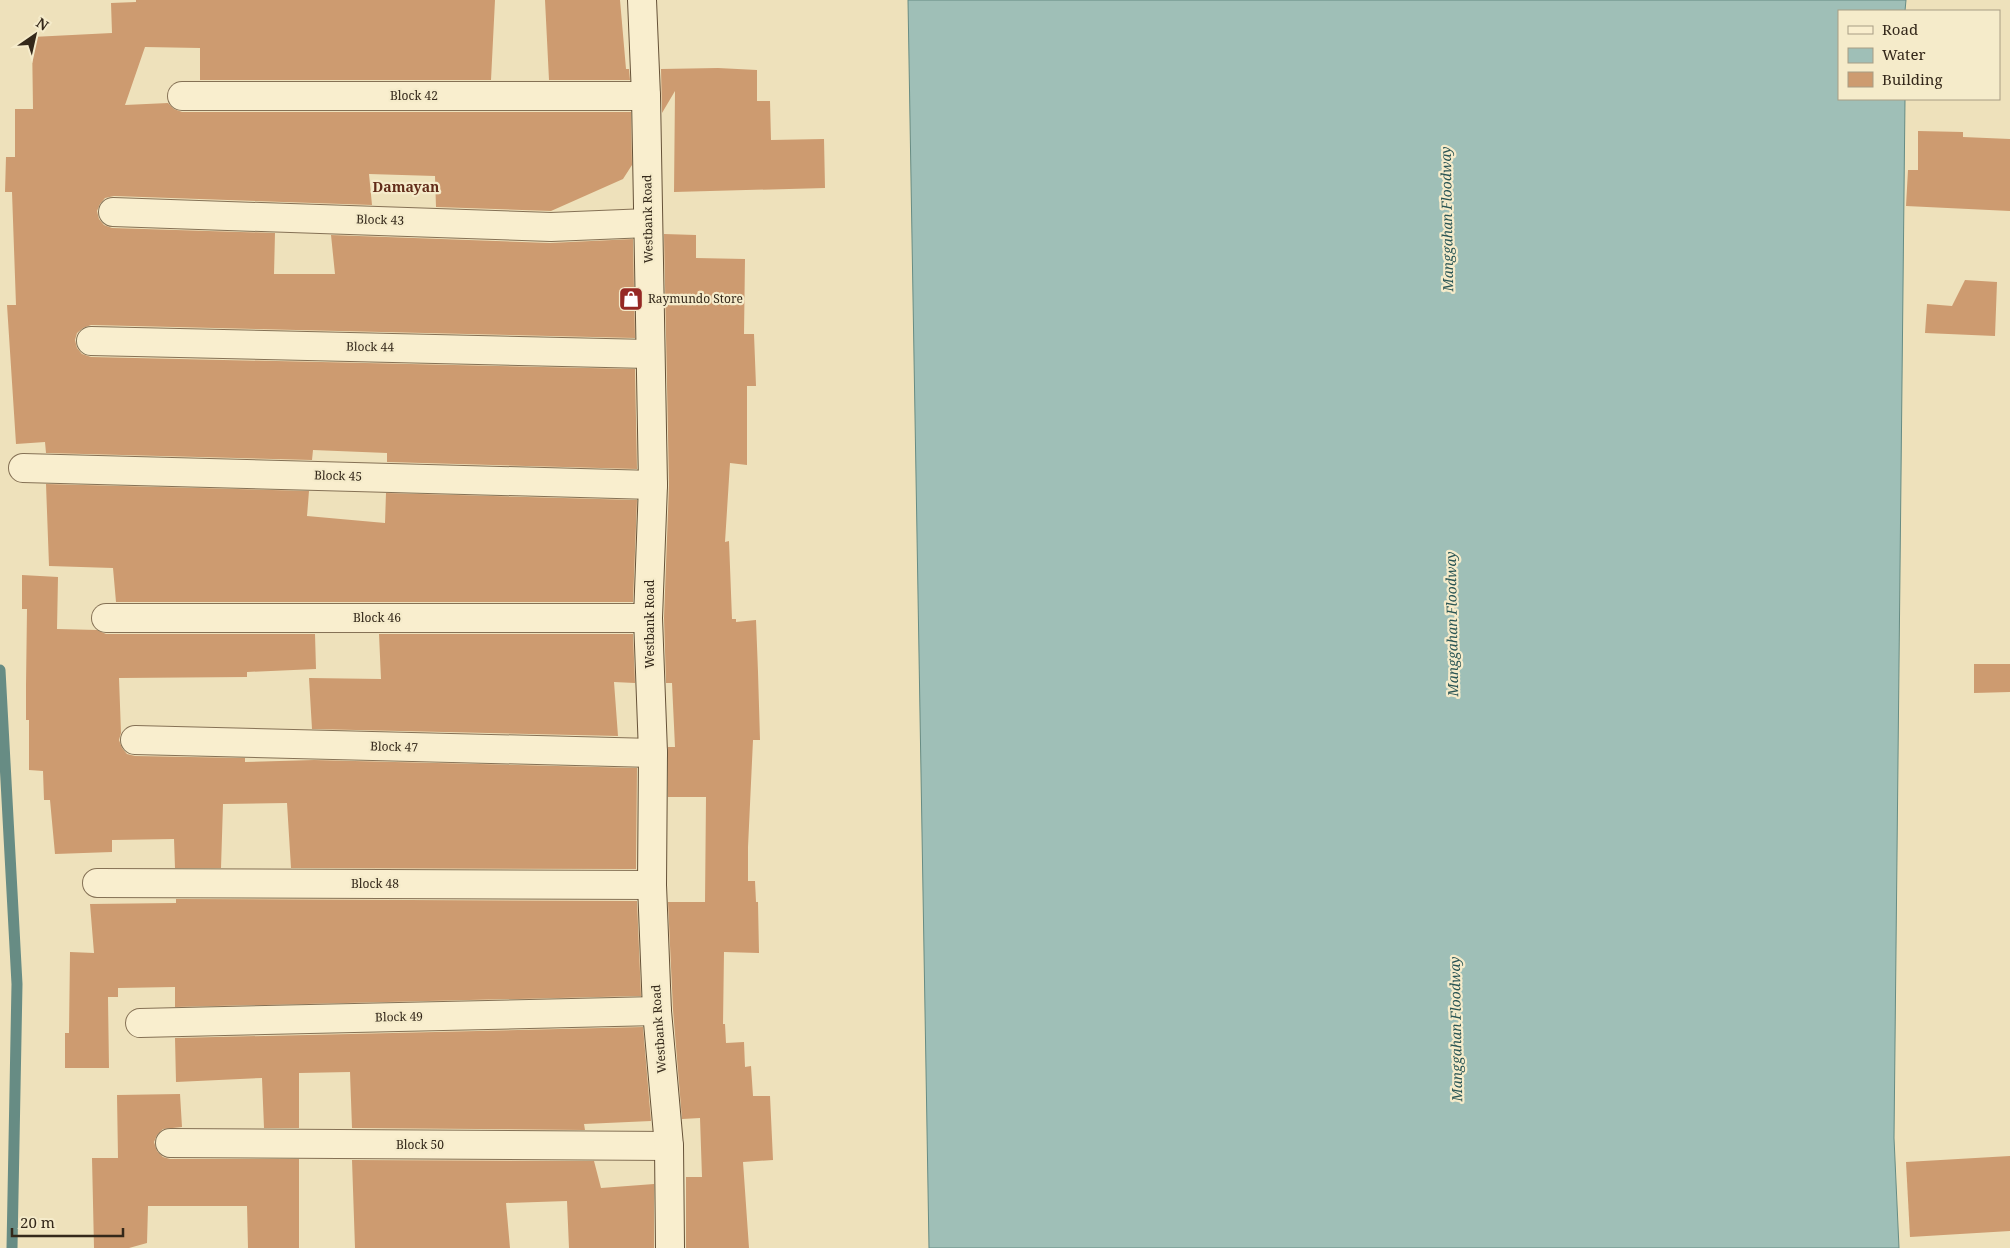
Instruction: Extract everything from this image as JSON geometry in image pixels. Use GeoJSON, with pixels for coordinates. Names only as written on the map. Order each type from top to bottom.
{"type":"FeatureCollection","features":[{"type":"Feature","properties":{"kind":"street","name":"Westbank Road"},"geometry":{"type":"LineString","coordinates":[[642,0],[646,96],[649,354],[653,485],[648,618],[653,753],[652,885],[657,1011],[669,1146],[670,1248]]}},
{"type":"Feature","properties":{"kind":"street","name":"Block 42"},"geometry":{"type":"LineString","coordinates":[[182,96],[646,96]]}},
{"type":"Feature","properties":{"kind":"street","name":"Block 43"},"geometry":{"type":"LineString","coordinates":[[113,212],[551,227],[648,223]]}},
{"type":"Feature","properties":{"kind":"street","name":"Block 44"},"geometry":{"type":"LineString","coordinates":[[91,341],[649,354]]}},
{"type":"Feature","properties":{"kind":"street","name":"Block 45"},"geometry":{"type":"LineString","coordinates":[[24,468],[653,485]]}},
{"type":"Feature","properties":{"kind":"street","name":"Block 46"},"geometry":{"type":"LineString","coordinates":[[106,618],[648,618]]}},
{"type":"Feature","properties":{"kind":"street","name":"Block 47"},"geometry":{"type":"LineString","coordinates":[[135,740],[653,753]]}},
{"type":"Feature","properties":{"kind":"street","name":"Block 48"},"geometry":{"type":"LineString","coordinates":[[97,883],[652,885]]}},
{"type":"Feature","properties":{"kind":"street","name":"Block 49"},"geometry":{"type":"LineString","coordinates":[[140,1024],[657,1011]]}},
{"type":"Feature","properties":{"kind":"street","name":"Block 50"},"geometry":{"type":"LineString","coordinates":[[170,1143],[669,1146]]}},
{"type":"Feature","properties":{"kind":"water","name":"Manggahan Floodway"},"geometry":{"type":"Polygon","coordinates":[[[908,0],[1906,0],[1905,10],[1838,10],[1838,100],[1905,100],[1894,1138],[1899,1248],[929,1248],[908,0]]]}},
{"type":"Feature","properties":{"kind":"building"},"geometry":{"type":"Polygon","coordinates":[[[136,0],[495,0],[491,80],[200,80],[200,48],[145,47],[125,105],[168,103],[174,109],[182,112],[631,112],[632,165],[623,179],[551,211],[436,207],[435,176],[369,174],[372,205],[114,196],[105,198],[97,211],[99,219],[104,225],[112,228],[275,233],[274,274],[335,274],[331,235],[550,243],[633,239],[635,338],[91,325],[77,333],[75,340],[77,348],[82,354],[91,357],[635,369],[637,469],[387,462],[387,453],[313,450],[312,460],[46,453],[45,442],[16,444],[7,305],[16,305],[12,192],[5,192],[6,157],[15,157],[15,109],[33,109],[32,37],[112,33],[111,3],[136,2],[136,0]]]}},
{"type":"Feature","properties":{"kind":"building"},"geometry":{"type":"Polygon","coordinates":[[[545,0],[620,0],[626,69],[629,69],[630,80],[549,80],[545,0]]]}},
{"type":"Feature","properties":{"kind":"building"},"geometry":{"type":"Polygon","coordinates":[[[718,68],[757,70],[757,101],[770,101],[771,140],[824,139],[825,188],[674,192],[675,91],[662,113],[661,69],[718,68]]]}},
{"type":"Feature","properties":{"kind":"building"},"geometry":{"type":"Polygon","coordinates":[[[1918,131],[1963,132],[1963,137],[2010,139],[2010,211],[1906,206],[1908,170],[1918,170],[1918,131]]]}},
{"type":"Feature","properties":{"kind":"building"},"geometry":{"type":"Polygon","coordinates":[[[664,234],[696,235],[696,258],[745,259],[744,334],[754,334],[756,386],[747,386],[747,465],[730,463],[725,542],[729,541],[732,619],[736,619],[736,622],[756,620],[758,672],[760,740],[753,740],[748,881],[755,881],[756,902],[758,902],[759,953],[724,952],[723,1024],[725,1024],[726,1043],[744,1042],[745,1067],[751,1066],[753,1096],[770,1096],[773,1160],[743,1162],[749,1248],[686,1248],[686,1177],[702,1177],[700,1118],[682,1119],[673,1010],[668,902],[705,902],[706,797],[668,797],[668,747],[675,747],[672,683],[666,683],[664,618],[669,485],[664,234]]]}},
{"type":"Feature","properties":{"kind":"building"},"geometry":{"type":"Polygon","coordinates":[[[1965,280],[1997,282],[1995,336],[1925,333],[1927,304],[1952,306],[1965,280]]]}},
{"type":"Feature","properties":{"kind":"building"},"geometry":{"type":"Polygon","coordinates":[[[46,484],[309,491],[307,516],[385,523],[386,493],[637,500],[633,602],[116,602],[113,568],[49,566],[46,484]]]}},
{"type":"Feature","properties":{"kind":"building"},"geometry":{"type":"Polygon","coordinates":[[[22,575],[58,577],[57,629],[97,630],[106,634],[315,634],[316,669],[247,672],[247,677],[119,678],[121,733],[119,740],[127,754],[135,756],[245,758],[245,762],[314,760],[637,768],[636,869],[291,868],[287,803],[223,804],[221,868],[175,868],[174,839],[112,840],[112,852],[55,854],[50,800],[44,800],[43,771],[29,770],[29,720],[26,720],[27,609],[22,609],[22,575]]]}},
{"type":"Feature","properties":{"kind":"building"},"geometry":{"type":"Polygon","coordinates":[[[379,634],[633,634],[635,683],[614,682],[618,736],[312,729],[309,678],[381,679],[379,634]]]}},
{"type":"Feature","properties":{"kind":"building"},"geometry":{"type":"Polygon","coordinates":[[[1974,664],[2010,664],[2010,692],[1974,693],[1974,664]]]}},
{"type":"Feature","properties":{"kind":"building"},"geometry":{"type":"Polygon","coordinates":[[[176,899],[637,901],[641,996],[175,1007],[175,987],[118,988],[118,997],[108,997],[109,1068],[65,1068],[65,1033],[69,1033],[70,952],[94,953],[90,904],[176,903],[176,899]]]}},
{"type":"Feature","properties":{"kind":"building"},"geometry":{"type":"Polygon","coordinates":[[[643,1027],[651,1121],[584,1124],[585,1130],[352,1128],[350,1072],[299,1073],[299,1128],[264,1128],[262,1078],[176,1082],[175,1038],[643,1027]]]}},
{"type":"Feature","properties":{"kind":"building"},"geometry":{"type":"Polygon","coordinates":[[[180,1094],[182,1127],[163,1129],[157,1135],[154,1142],[157,1151],[163,1157],[170,1159],[299,1159],[299,1248],[248,1248],[247,1206],[148,1206],[147,1243],[129,1248],[94,1248],[92,1158],[118,1158],[117,1095],[180,1094]]]}},
{"type":"Feature","properties":{"kind":"building"},"geometry":{"type":"Polygon","coordinates":[[[2010,1156],[2010,1231],[1910,1237],[1906,1162],[2010,1156]]]}},
{"type":"Feature","properties":{"kind":"building"},"geometry":{"type":"Polygon","coordinates":[[[352,1160],[594,1161],[601,1188],[654,1184],[654,1248],[569,1248],[567,1201],[506,1203],[510,1248],[355,1248],[352,1160]]]}},
{"type":"Feature","properties":{"kind":"waterway"},"geometry":{"type":"LineString","coordinates":[[0,670],[17,984],[12,1248]]}},
{"type":"Feature","properties":{"kind":"place","name":"Raymundo Store"},"geometry":{"type":"Point","coordinates":[631,299]}},
{"type":"Feature","properties":{"kind":"district","name":"Damayan"},"geometry":{"type":"Point","coordinates":[406,187]}}]}
